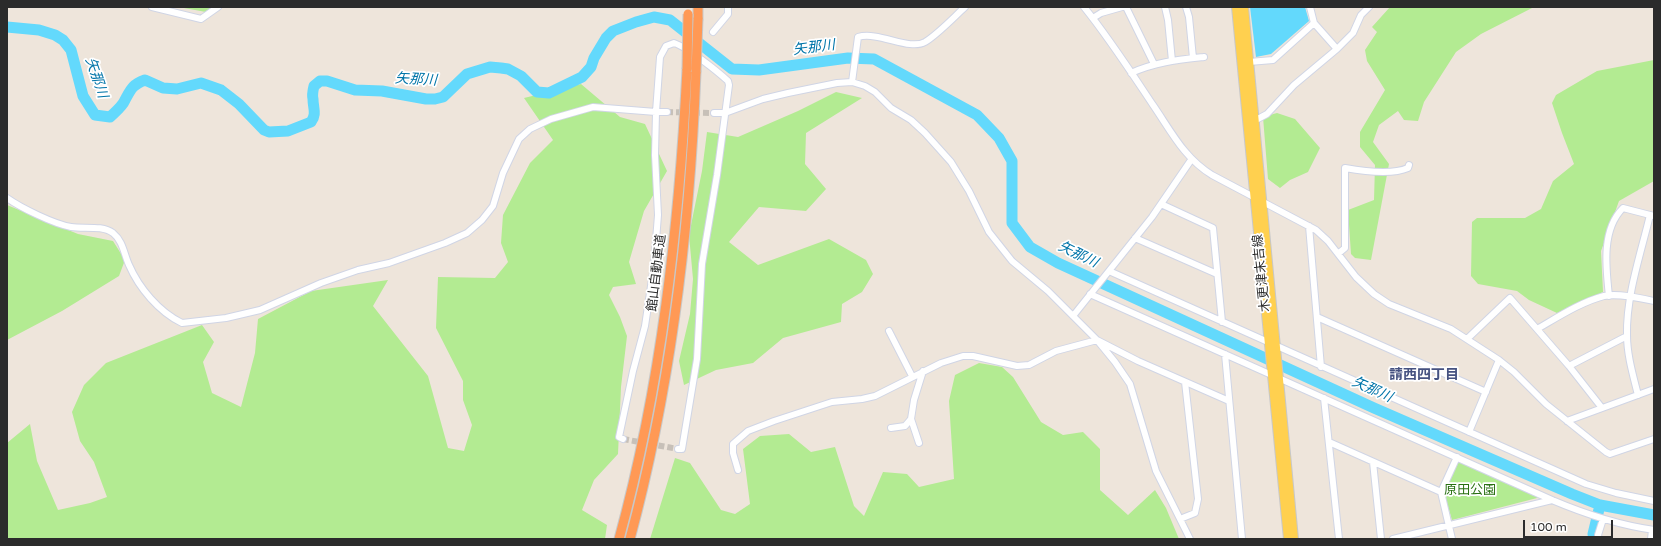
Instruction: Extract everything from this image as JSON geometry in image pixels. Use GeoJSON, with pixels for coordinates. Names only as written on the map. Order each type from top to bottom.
{"type":"FeatureCollection","features":[{"type":"Feature","properties":{"kind":"highway","name":"館山自動車道"},"geometry":{"type":"LineString","coordinates":[[630,539],[646,474],[672,335],[686,229],[694,146],[698,7]]}},
{"type":"Feature","properties":{"kind":"highway","name":"館山自動車道"},"geometry":{"type":"LineString","coordinates":[[619,539],[648,411],[669,289],[683,146],[688,11]]}},
{"type":"Feature","properties":{"kind":"main road","name":"木更津末吉線"},"geometry":{"type":"LineString","coordinates":[[1236,7],[1277,347],[1276,377],[1288,539]]}},
{"type":"Feature","properties":{"kind":"main road","name":"木更津末吉線"},"geometry":{"type":"LineString","coordinates":[[1244,7],[1254,121],[1258,199],[1269,343],[1276,377],[1294,539]]}},
{"type":"Feature","properties":{"kind":"street"},"geometry":{"type":"LineString","coordinates":[[152,7],[200,19],[218,7]]}},
{"type":"Feature","properties":{"kind":"street"},"geometry":{"type":"LineString","coordinates":[[713,32],[728,14],[728,7]]}},
{"type":"Feature","properties":{"kind":"street"},"geometry":{"type":"LineString","coordinates":[[852,82],[858,37],[868,35],[903,43],[921,43],[931,38],[965,7]]}},
{"type":"Feature","properties":{"kind":"street"},"geometry":{"type":"LineString","coordinates":[[1084,7],[1191,160],[1212,175],[1309,226],[1324,236],[1339,253],[1356,277],[1384,301],[1451,329],[1499,360],[1514,372],[1546,404],[1606,452],[1610,454],[1654,439]]}},
{"type":"Feature","properties":{"kind":"street"},"geometry":{"type":"LineString","coordinates":[[1093,18],[1101,13],[1122,7]]}},
{"type":"Feature","properties":{"kind":"street"},"geometry":{"type":"LineString","coordinates":[[1126,7],[1154,64]]}},
{"type":"Feature","properties":{"kind":"street"},"geometry":{"type":"LineString","coordinates":[[1165,7],[1168,20],[1172,61]]}},
{"type":"Feature","properties":{"kind":"street"},"geometry":{"type":"LineString","coordinates":[[1186,7],[1189,17],[1193,58]]}},
{"type":"Feature","properties":{"kind":"street"},"geometry":{"type":"LineString","coordinates":[[1310,7],[1314,23],[1337,49]]}},
{"type":"Feature","properties":{"kind":"street"},"geometry":{"type":"LineString","coordinates":[[1254,121],[1267,114],[1294,85],[1337,49],[1353,33],[1361,15],[1369,7]]}},
{"type":"Feature","properties":{"kind":"street"},"geometry":{"type":"LineString","coordinates":[[1249,62],[1273,60],[1314,23]]}},
{"type":"Feature","properties":{"kind":"street"},"geometry":{"type":"LineString","coordinates":[[622,439],[619,437],[633,371],[645,326],[655,260],[658,215],[655,155],[656,112],[660,58],[666,46],[674,43],[682,47],[728,81],[725,113],[702,264],[699,338],[692,394],[682,449],[678,450]]}},
{"type":"Feature","properties":{"kind":"street"},"geometry":{"type":"LineString","coordinates":[[1131,73],[1154,64],[1204,57]]}},
{"type":"Feature","properties":{"kind":"street"},"geometry":{"type":"LineString","coordinates":[[714,113],[725,113],[763,99],[837,83],[852,82],[865,86],[875,92],[891,108],[911,120],[925,133],[956,169],[970,191],[989,232],[1012,261],[1048,291],[1097,340],[1115,362],[1130,384],[1156,471],[1190,539]]}},
{"type":"Feature","properties":{"kind":"street"},"geometry":{"type":"LineString","coordinates":[[7,198],[59,224],[71,227],[109,230],[123,246],[130,266],[142,288],[164,311],[177,320],[182,322],[226,318],[260,310],[326,281],[445,244],[467,233],[482,220],[493,206],[503,173],[519,140],[530,129],[551,119],[593,107],[667,112]]}},
{"type":"Feature","properties":{"kind":"street"},"geometry":{"type":"LineString","coordinates":[[1073,316],[1161,204],[1191,160]]}},
{"type":"Feature","properties":{"kind":"street"},"geometry":{"type":"LineString","coordinates":[[1339,253],[1345,248],[1345,168],[1374,172],[1401,170],[1408,168],[1409,165]]}},
{"type":"Feature","properties":{"kind":"street"},"geometry":{"type":"LineString","coordinates":[[1161,204],[1212,228],[1222,322]]}},
{"type":"Feature","properties":{"kind":"street"},"geometry":{"type":"LineString","coordinates":[[1609,296],[1606,261],[1610,232],[1616,215],[1623,208],[1652,216],[1628,309],[1627,336],[1629,356],[1638,395]]}},
{"type":"Feature","properties":{"kind":"street"},"geometry":{"type":"LineString","coordinates":[[1309,226],[1321,367]]}},
{"type":"Feature","properties":{"kind":"street"},"geometry":{"type":"LineString","coordinates":[[1135,238],[1217,274]]}},
{"type":"Feature","properties":{"kind":"street"},"geometry":{"type":"LineString","coordinates":[[1108,272],[1586,484],[1616,493],[1654,501]]}},
{"type":"Feature","properties":{"kind":"street"},"geometry":{"type":"LineString","coordinates":[[1092,292],[1225,354],[1552,500],[1599,518],[1633,527],[1653,530],[1651,539]]}},
{"type":"Feature","properties":{"kind":"street"},"geometry":{"type":"LineString","coordinates":[[1537,329],[1577,308],[1606,296],[1631,296],[1654,301]]}},
{"type":"Feature","properties":{"kind":"street"},"geometry":{"type":"LineString","coordinates":[[1467,339],[1510,298],[1569,366],[1602,408]]}},
{"type":"Feature","properties":{"kind":"street"},"geometry":{"type":"LineString","coordinates":[[1317,317],[1486,392]]}},
{"type":"Feature","properties":{"kind":"street"},"geometry":{"type":"LineString","coordinates":[[889,332],[912,376]]}},
{"type":"Feature","properties":{"kind":"street"},"geometry":{"type":"LineString","coordinates":[[1569,366],[1627,336]]}},
{"type":"Feature","properties":{"kind":"street"},"geometry":{"type":"LineString","coordinates":[[738,470],[733,453],[733,444],[748,431],[832,402],[875,396],[923,371],[963,356],[973,356],[1017,366],[1029,365],[1056,351],[1097,340],[1138,361],[1229,401]]}},
{"type":"Feature","properties":{"kind":"street"},"geometry":{"type":"LineString","coordinates":[[1225,354],[1242,539]]}},
{"type":"Feature","properties":{"kind":"street"},"geometry":{"type":"LineString","coordinates":[[1469,432],[1499,360]]}},
{"type":"Feature","properties":{"kind":"street"},"geometry":{"type":"LineString","coordinates":[[919,443],[911,419],[914,400],[923,371]]}},
{"type":"Feature","properties":{"kind":"street"},"geometry":{"type":"LineString","coordinates":[[1180,519],[1195,513],[1198,499],[1185,382]]}},
{"type":"Feature","properties":{"kind":"street"},"geometry":{"type":"LineString","coordinates":[[1567,421],[1654,389]]}},
{"type":"Feature","properties":{"kind":"street"},"geometry":{"type":"LineString","coordinates":[[1324,398],[1339,539]]}},
{"type":"Feature","properties":{"kind":"street"},"geometry":{"type":"LineString","coordinates":[[891,428],[905,426],[911,419]]}},
{"type":"Feature","properties":{"kind":"street"},"geometry":{"type":"LineString","coordinates":[[1329,442],[1441,492]]}},
{"type":"Feature","properties":{"kind":"street"},"geometry":{"type":"LineString","coordinates":[[1452,539],[1441,492],[1457,457]]}},
{"type":"Feature","properties":{"kind":"street"},"geometry":{"type":"LineString","coordinates":[[1373,462],[1381,539]]}},
{"type":"Feature","properties":{"kind":"street"},"geometry":{"type":"LineString","coordinates":[[1393,539],[1552,500]]}},
{"type":"Feature","properties":{"kind":"street"},"geometry":{"type":"LineString","coordinates":[[1599,518],[1599,539]]}},
{"type":"Feature","properties":{"kind":"green space"},"geometry":{"type":"Polygon","coordinates":[[[184,7],[212,7],[206,12],[184,7]]]}},
{"type":"Feature","properties":{"kind":"green space"},"geometry":{"type":"Polygon","coordinates":[[[1390,7],[1534,7],[1481,34],[1456,52],[1424,102],[1418,121],[1404,120],[1398,111],[1379,125],[1373,142],[1389,164],[1371,260],[1355,258],[1351,254],[1348,210],[1374,200],[1375,165],[1360,147],[1360,132],[1385,90],[1367,61],[1365,50],[1377,32],[1372,27],[1390,7]]]}},
{"type":"Feature","properties":{"kind":"green space"},"geometry":{"type":"Polygon","coordinates":[[[1654,60],[1654,181],[1619,201],[1601,251],[1603,292],[1557,313],[1529,300],[1517,291],[1478,284],[1471,276],[1472,222],[1477,218],[1525,218],[1541,209],[1553,181],[1574,164],[1552,103],[1556,95],[1597,71],[1654,60]]]}},
{"type":"Feature","properties":{"kind":"green space"},"geometry":{"type":"Polygon","coordinates":[[[581,84],[620,117],[645,124],[667,171],[644,211],[629,262],[636,284],[613,287],[609,295],[620,317],[627,336],[621,387],[618,454],[594,480],[582,510],[607,525],[605,539],[7,539],[7,443],[30,424],[37,461],[58,510],[90,503],[107,497],[94,462],[80,441],[72,412],[84,385],[106,363],[202,325],[214,342],[203,362],[212,393],[241,407],[255,353],[258,319],[311,291],[388,280],[373,306],[428,376],[448,448],[464,451],[472,425],[463,400],[463,381],[436,328],[438,277],[495,278],[508,262],[501,243],[503,215],[530,163],[553,140],[524,98],[581,84]]]}},
{"type":"Feature","properties":{"kind":"green space"},"geometry":{"type":"Polygon","coordinates":[[[836,92],[862,98],[806,133],[805,164],[826,189],[806,211],[759,207],[729,242],[758,265],[829,239],[866,260],[873,274],[862,292],[842,304],[841,322],[783,338],[753,363],[716,370],[684,385],[679,361],[690,314],[693,279],[689,235],[702,171],[707,132],[738,137],[798,111],[836,92]]]}},
{"type":"Feature","properties":{"kind":"green space"},"geometry":{"type":"Polygon","coordinates":[[[1277,113],[1295,119],[1320,148],[1308,172],[1290,180],[1280,188],[1268,179],[1263,117],[1277,113]]]}},
{"type":"Feature","properties":{"kind":"green space"},"geometry":{"type":"Polygon","coordinates":[[[7,205],[78,234],[113,241],[125,260],[119,276],[62,311],[7,340],[7,205]]]}},
{"type":"Feature","properties":{"kind":"green space"},"geometry":{"type":"Polygon","coordinates":[[[979,363],[1002,367],[1013,377],[1041,422],[1063,435],[1083,432],[1100,449],[1100,490],[1128,515],[1155,490],[1166,508],[1179,539],[650,539],[675,458],[690,463],[721,510],[735,514],[750,504],[743,449],[760,436],[789,434],[811,452],[835,447],[854,506],[864,516],[883,472],[907,474],[919,487],[954,479],[949,401],[955,375],[979,363]]]}},
{"type":"Feature","properties":{"kind":"green space","name":"原田公園"},"geometry":{"type":"Polygon","coordinates":[[[1457,461],[1460,461],[1537,498],[1452,520],[1444,493],[1457,461]]]}},
{"type":"Feature","properties":{"kind":"water"},"geometry":{"type":"Polygon","coordinates":[[[1250,7],[1305,7],[1309,21],[1271,54],[1256,57],[1250,7]]]}},
{"type":"Feature","properties":{"kind":"waterway","name":"矢那川"},"geometry":{"type":"LineString","coordinates":[[7,27],[39,30],[55,35],[63,40],[71,50],[83,96],[95,115],[110,117],[122,105],[132,88],[145,80],[163,88],[177,89],[201,83],[221,90],[239,104],[264,130],[269,132],[288,131],[311,122],[314,114],[314,86],[320,81],[327,81],[355,90],[382,91],[426,99],[435,99],[443,97],[467,74],[490,67],[508,69],[521,76],[537,92],[549,93],[582,77],[591,67],[594,58],[606,38],[613,31],[654,17],[670,20],[732,69],[759,70],[848,58],[874,59],[977,115],[999,138],[1012,161],[1012,223],[1030,247],[1058,263],[1374,408],[1572,494],[1600,505],[1654,515]]}},
{"type":"Feature","properties":{"kind":"waterway"},"geometry":{"type":"LineString","coordinates":[[1594,539],[1593,534],[1600,505]]}},
{"type":"Feature","properties":{"kind":"tunnel"},"geometry":{"type":"LineString","coordinates":[[667,112],[714,113]]}},
{"type":"Feature","properties":{"kind":"tunnel"},"geometry":{"type":"LineString","coordinates":[[623,439],[678,449]]}},
{"type":"Feature","properties":{"kind":"district","name":"請西四丁目"},"geometry":{"type":"Point","coordinates":[1424,375]}}]}
